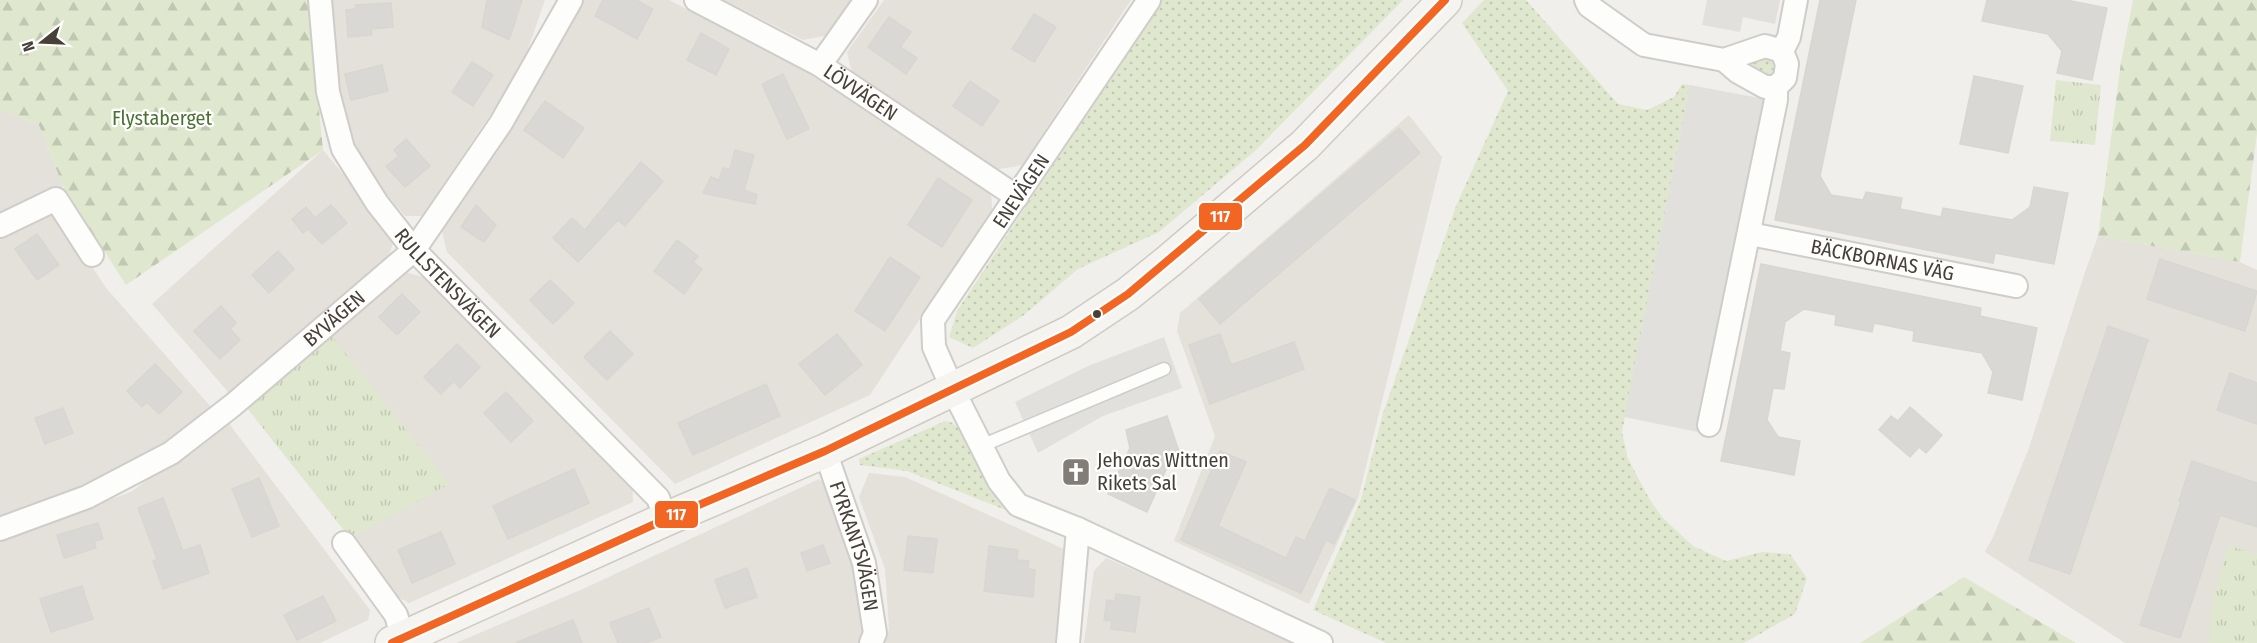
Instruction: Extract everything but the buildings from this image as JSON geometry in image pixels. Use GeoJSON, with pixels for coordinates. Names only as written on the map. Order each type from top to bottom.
{"type":"FeatureCollection","features":[{"type":"Feature","properties":{"kind":"street","name":"RULLSTENSVÄGEN"},"geometry":{"type":"LineString","coordinates":[[320,0],[328,92],[343,149],[377,203],[414,250],[658,498],[666,519]]}},
{"type":"Feature","properties":{"kind":"street","name":"LÖVVÄGEN"},"geometry":{"type":"LineString","coordinates":[[696,0],[820,66],[1017,197]]}},
{"type":"Feature","properties":{"kind":"street"},"geometry":{"type":"LineString","coordinates":[[820,66],[866,0]]}},
{"type":"Feature","properties":{"kind":"street","name":"ENEVÄGEN"},"geometry":{"type":"LineString","coordinates":[[1149,0],[933,320],[934,347],[999,481],[1018,505],[1078,529],[1321,643]]}},
{"type":"Feature","properties":{"kind":"street"},"geometry":{"type":"LineString","coordinates":[[344,543],[396,615],[400,641],[666,519],[825,451],[1071,332],[1128,294],[1305,145],[1445,0]]}},
{"type":"Feature","properties":{"kind":"street"},"geometry":{"type":"LineString","coordinates":[[1586,0],[1589,6],[1644,45],[1724,60],[1766,46],[1782,51]]}},
{"type":"Feature","properties":{"kind":"street"},"geometry":{"type":"LineString","coordinates":[[1724,60],[1738,72],[1765,87],[1776,87],[1785,78],[1787,64],[1782,51],[1789,37],[1796,0]]}},
{"type":"Feature","properties":{"kind":"street","name":"BYVÄGEN"},"geometry":{"type":"LineString","coordinates":[[0,530],[87,497],[171,453],[233,405],[414,250],[501,123],[567,3]]}},
{"type":"Feature","properties":{"kind":"street"},"geometry":{"type":"LineString","coordinates":[[1709,425],[1750,234],[1776,100],[1776,87]]}},
{"type":"Feature","properties":{"kind":"street"},"geometry":{"type":"LineString","coordinates":[[0,226],[56,199],[92,255]]}},
{"type":"Feature","properties":{"kind":"street","name":"BÄCKBORNAS VÄG"},"geometry":{"type":"LineString","coordinates":[[1750,234],[2016,286]]}},
{"type":"Feature","properties":{"kind":"street","name":"FYRKANTSVÄGEN"},"geometry":{"type":"LineString","coordinates":[[825,451],[864,563],[875,633],[871,643]]}},
{"type":"Feature","properties":{"kind":"street"},"geometry":{"type":"LineString","coordinates":[[1068,643],[1078,529]]}},
{"type":"Feature","properties":{"kind":"lane"},"geometry":{"type":"LineString","coordinates":[[981,446],[1164,369]]}},
{"type":"Feature","properties":{"kind":"shaded area"},"geometry":{"type":"Polygon","coordinates":[[[330,0],[545,0],[521,69],[422,216],[405,216],[354,155],[343,127],[330,0]]]}},
{"type":"Feature","properties":{"kind":"shaded area"},"geometry":{"type":"Polygon","coordinates":[[[583,0],[669,0],[806,71],[991,191],[992,209],[870,395],[675,484],[447,252],[441,227],[502,140],[583,0]]]}},
{"type":"Feature","properties":{"kind":"shaded area"},"geometry":{"type":"Polygon","coordinates":[[[724,0],[854,0],[830,35],[803,40],[724,0]]]}},
{"type":"Feature","properties":{"kind":"shaded area"},"geometry":{"type":"Polygon","coordinates":[[[884,0],[1131,0],[1022,165],[994,170],[852,73],[847,52],[884,0]]]}},
{"type":"Feature","properties":{"kind":"shaded area"},"geometry":{"type":"Polygon","coordinates":[[[1707,0],[1780,0],[1775,24],[1743,17],[1740,32],[1702,25],[1707,0]]]}},
{"type":"Feature","properties":{"kind":"shaded area"},"geometry":{"type":"Polygon","coordinates":[[[1690,85],[1765,99],[1698,432],[1624,417],[1690,85]]]}},
{"type":"Feature","properties":{"kind":"shaded area"},"geometry":{"type":"Polygon","coordinates":[[[0,109],[39,125],[63,186],[0,217],[0,109]]]}},
{"type":"Feature","properties":{"kind":"shaded area"},"geometry":{"type":"Polygon","coordinates":[[[1409,115],[1442,157],[1358,499],[1309,604],[1174,541],[1215,436],[1177,331],[1180,313],[1409,115]]]}},
{"type":"Feature","properties":{"kind":"shaded area"},"geometry":{"type":"Polygon","coordinates":[[[323,150],[395,236],[388,259],[229,393],[152,304],[323,150]]]}},
{"type":"Feature","properties":{"kind":"shaded area"},"geometry":{"type":"Polygon","coordinates":[[[56,211],[106,288],[211,407],[165,449],[108,480],[0,520],[0,238],[56,211]]]}},
{"type":"Feature","properties":{"kind":"shaded area"},"geometry":{"type":"Polygon","coordinates":[[[2098,236],[2240,262],[2257,270],[2257,643],[2125,643],[1985,552],[2029,448],[2098,236]]]}},
{"type":"Feature","properties":{"kind":"shaded area"},"geometry":{"type":"Polygon","coordinates":[[[405,272],[426,278],[632,479],[633,502],[409,603],[398,597],[247,408],[405,272]]]}},
{"type":"Feature","properties":{"kind":"shaded area"},"geometry":{"type":"Polygon","coordinates":[[[1164,337],[1182,388],[1103,416],[1038,453],[1015,402],[1088,366],[1164,337]]]}},
{"type":"Feature","properties":{"kind":"shaded area"},"geometry":{"type":"Polygon","coordinates":[[[227,421],[370,610],[368,620],[320,643],[0,643],[0,540],[131,492],[227,421]]]}},
{"type":"Feature","properties":{"kind":"shaded area"},"geometry":{"type":"Polygon","coordinates":[[[869,473],[905,477],[1066,550],[1055,643],[885,643],[889,629],[885,569],[859,497],[869,473]]]}},
{"type":"Feature","properties":{"kind":"shaded area"},"geometry":{"type":"Polygon","coordinates":[[[819,479],[827,487],[862,584],[866,619],[862,643],[456,643],[585,588],[819,479]]]}},
{"type":"Feature","properties":{"kind":"shaded area"},"geometry":{"type":"Polygon","coordinates":[[[1106,558],[1300,643],[1084,643],[1094,571],[1106,558]]]}},
{"type":"Feature","properties":{"kind":"green space","name":"Flystaberget"},"geometry":{"type":"Polygon","coordinates":[[[0,0],[308,0],[323,150],[126,285],[63,186],[39,125],[0,109],[0,0]]]}},
{"type":"Feature","properties":{"kind":"green space"},"geometry":{"type":"Polygon","coordinates":[[[1162,0],[1403,0],[1256,150],[1159,232],[1078,269],[1024,315],[973,348],[949,337],[957,311],[1162,0]]]}},
{"type":"Feature","properties":{"kind":"green space"},"geometry":{"type":"Polygon","coordinates":[[[1484,0],[1526,0],[1618,104],[1647,110],[1674,97],[1682,84],[1690,85],[1622,432],[1628,459],[1650,500],[1663,518],[1693,546],[1726,561],[1762,552],[1790,554],[1807,578],[1795,614],[1744,643],[1386,643],[1313,610],[1361,499],[1383,413],[1456,206],[1508,91],[1462,23],[1484,0]]]}},
{"type":"Feature","properties":{"kind":"green space"},"geometry":{"type":"Polygon","coordinates":[[[2133,0],[2257,0],[2257,133],[2240,262],[2098,236],[2121,62],[2133,0]]]}},
{"type":"Feature","properties":{"kind":"green space"},"geometry":{"type":"Polygon","coordinates":[[[1768,58],[1776,66],[1772,75],[1766,77],[1742,62],[1768,58]]]}},
{"type":"Feature","properties":{"kind":"green space"},"geometry":{"type":"Polygon","coordinates":[[[2056,80],[2101,85],[2095,145],[2050,141],[2056,80]]]}},
{"type":"Feature","properties":{"kind":"green space"},"geometry":{"type":"Polygon","coordinates":[[[331,335],[449,484],[350,538],[247,408],[331,335]]]}},
{"type":"Feature","properties":{"kind":"green space"},"geometry":{"type":"Polygon","coordinates":[[[945,421],[953,423],[958,428],[987,483],[1006,510],[907,471],[860,465],[859,459],[945,421]]]}},
{"type":"Feature","properties":{"kind":"green space"},"geometry":{"type":"Polygon","coordinates":[[[2228,546],[2257,554],[2257,643],[2209,643],[2214,596],[2228,546]]]}},
{"type":"Feature","properties":{"kind":"green space"},"geometry":{"type":"Polygon","coordinates":[[[1964,577],[2076,643],[1860,643],[1964,577]]]}},
{"type":"Feature","properties":{"kind":"transit line","name":"117"},"geometry":{"type":"LineString","coordinates":[[392,643],[666,519],[825,451],[1071,332],[1128,294],[1305,145],[1445,0]]}},
{"type":"Feature","properties":{"kind":"place","name":"Jehovas Wittnen Rikets Sal"},"geometry":{"type":"Point","coordinates":[1076,472]}}]}
